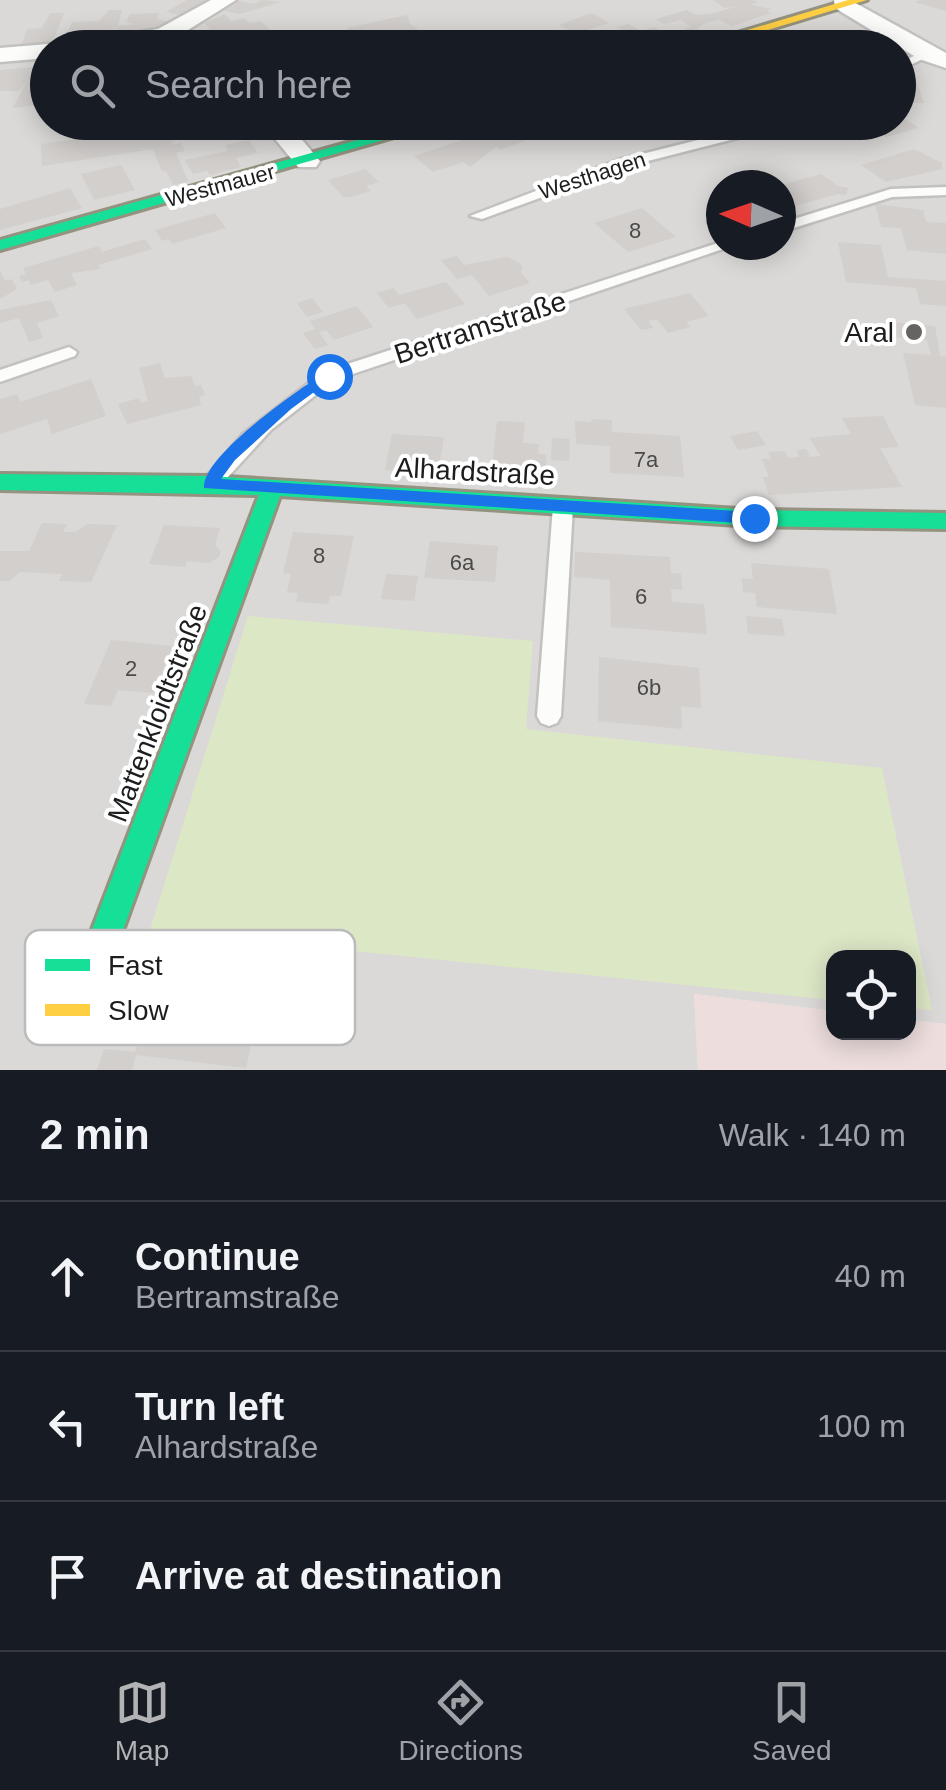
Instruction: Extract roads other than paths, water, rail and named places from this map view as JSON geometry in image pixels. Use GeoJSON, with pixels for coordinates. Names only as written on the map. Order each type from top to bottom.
{"type":"FeatureCollection","features":[{"type":"Feature","properties":{"kind":"street"},"geometry":{"type":"LineString","coordinates":[[174,30],[226,0]]}},
{"type":"Feature","properties":{"kind":"street"},"geometry":{"type":"LineString","coordinates":[[753,30],[846,2],[891,30]]}},
{"type":"Feature","properties":{"kind":"street"},"geometry":{"type":"LineString","coordinates":[[0,55],[30,52]]}},
{"type":"Feature","properties":{"kind":"street"},"geometry":{"type":"LineString","coordinates":[[289,140],[308,161]]}},
{"type":"Feature","properties":{"kind":"street","name":"Westmauer"},"geometry":{"type":"LineString","coordinates":[[0,245],[379,140]]}},
{"type":"Feature","properties":{"kind":"street","name":"Alhardstraße"},"geometry":{"type":"LineString","coordinates":[[0,482],[210,484],[754,518],[946,521]]}},
{"type":"Feature","properties":{"kind":"street","name":"Mattenkloidtstraße"},"geometry":{"type":"LineString","coordinates":[[107,930],[272,489]]}},
{"type":"Feature","properties":{"kind":"lane","name":"Westhagen"},"geometry":{"type":"LineString","coordinates":[[476,216],[623,163],[714,140]]}},
{"type":"Feature","properties":{"kind":"lane"},"geometry":{"type":"LineString","coordinates":[[796,223],[891,193],[946,191]]}},
{"type":"Feature","properties":{"kind":"lane","name":"Bertramstraße"},"geometry":{"type":"LineString","coordinates":[[210,484],[230,456],[272,418],[329,376],[706,252]]}},
{"type":"Feature","properties":{"kind":"lane"},"geometry":{"type":"LineString","coordinates":[[0,376],[69,352]]}},
{"type":"Feature","properties":{"kind":"lane"},"geometry":{"type":"LineString","coordinates":[[549,716],[563,506]]}},
{"type":"Feature","properties":{"kind":"place","name":"Aral"},"geometry":{"type":"Point","coordinates":[914,332]}}]}
